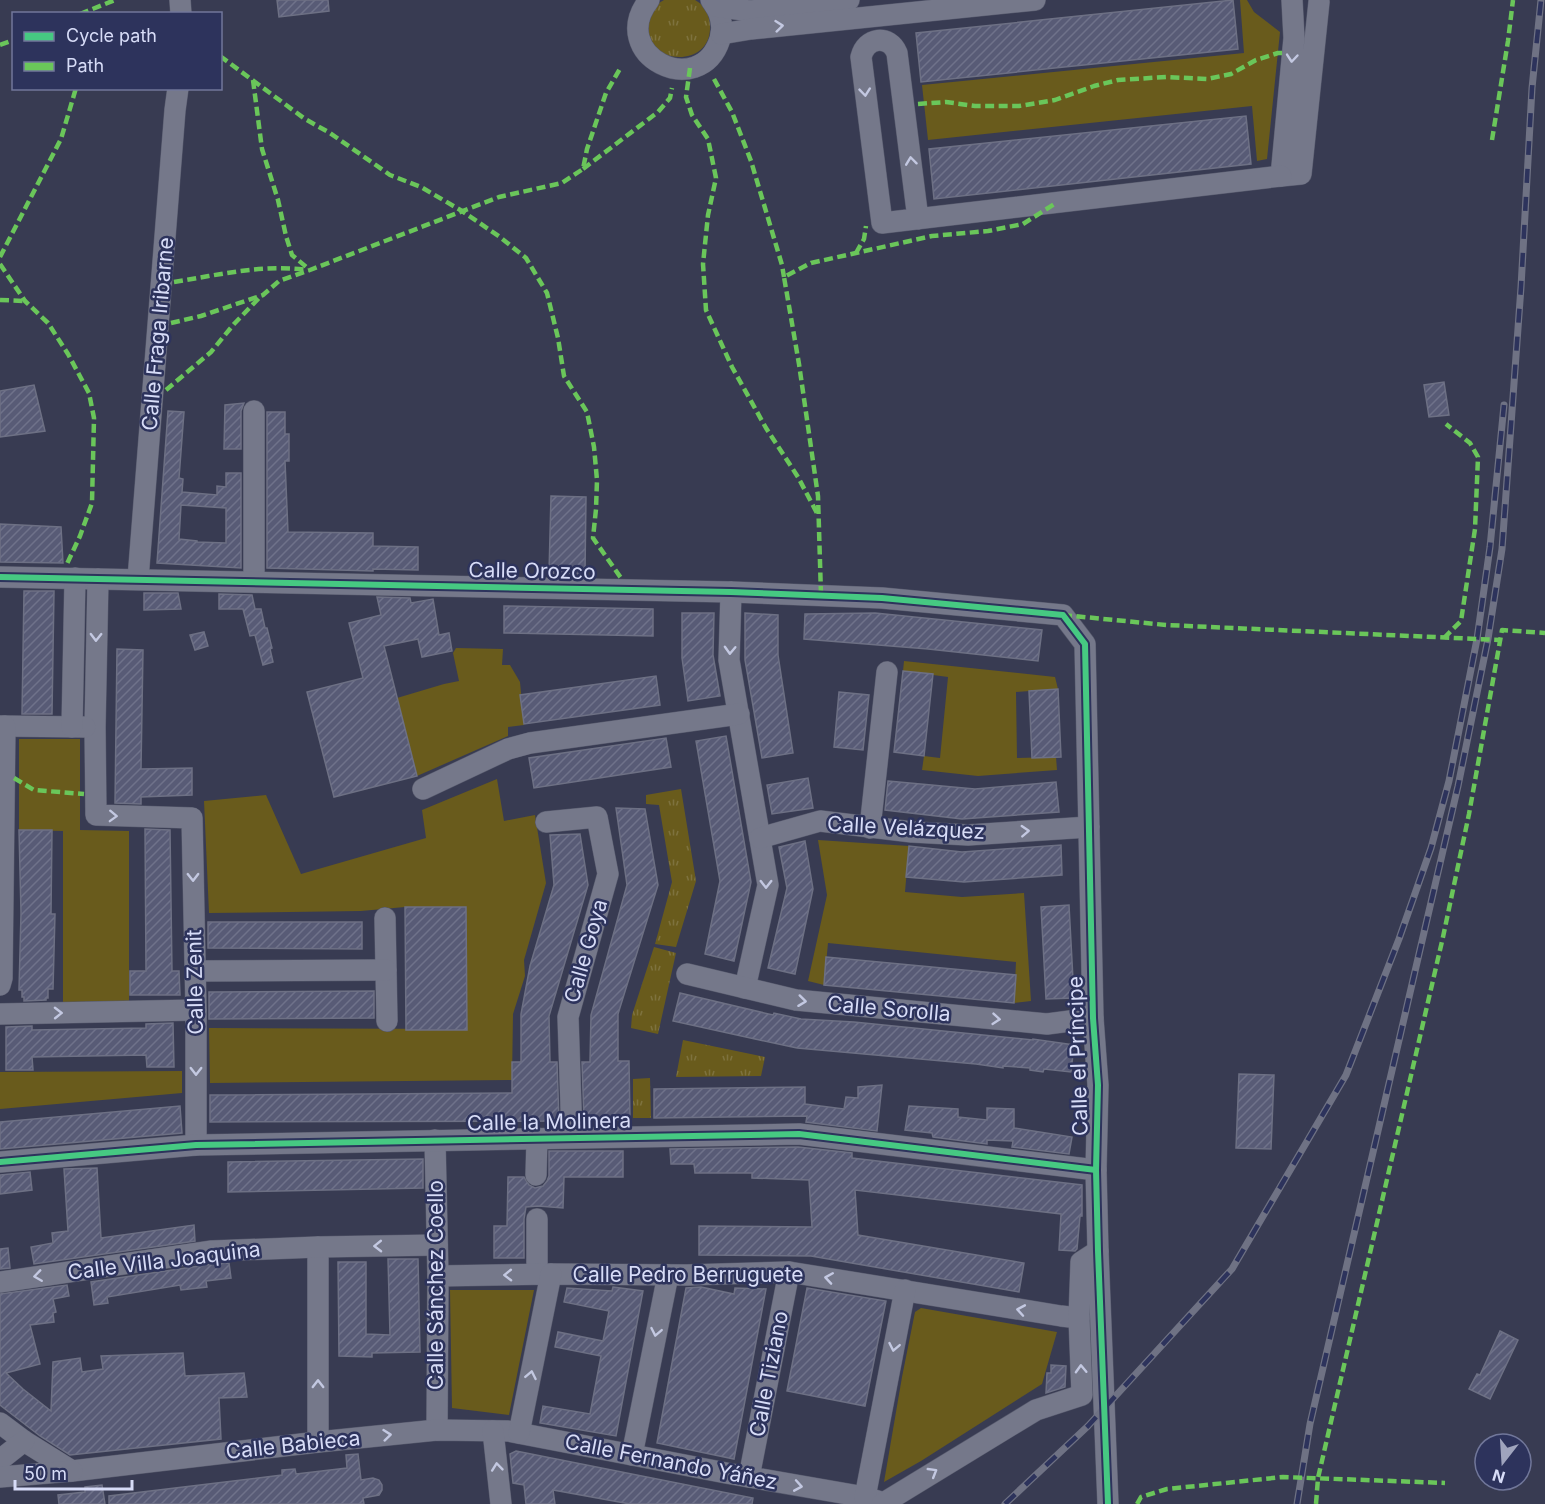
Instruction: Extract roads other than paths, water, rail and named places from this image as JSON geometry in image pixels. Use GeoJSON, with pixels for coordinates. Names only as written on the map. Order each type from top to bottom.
{"type":"FeatureCollection","features":[{"type":"Feature","properties":{"kind":"street"},"geometry":{"type":"LineString","coordinates":[[649,0],[639,18],[640,41],[654,61],[677,70],[701,64],[718,46],[721,19],[713,3]]}},
{"type":"Feature","properties":{"kind":"street"},"geometry":{"type":"LineString","coordinates":[[713,3],[750,10],[849,0]]}},
{"type":"Feature","properties":{"kind":"street"},"geometry":{"type":"LineString","coordinates":[[721,34],[1035,0]]}},
{"type":"Feature","properties":{"kind":"street"},"geometry":{"type":"LineString","coordinates":[[1281,176],[1294,38],[1292,0]]}},
{"type":"Feature","properties":{"kind":"street"},"geometry":{"type":"LineString","coordinates":[[918,219],[897,53],[887,42],[875,41],[869,44],[864,48],[861,57],[882,223],[918,219],[1281,176],[1301,174],[1315,1]]}},
{"type":"Feature","properties":{"kind":"street","name":"Calle Fraga Iribarne"},"geometry":{"type":"LineString","coordinates":[[138,579],[178,90]]}},
{"type":"Feature","properties":{"kind":"street"},"geometry":{"type":"LineString","coordinates":[[254,411],[254,582]]}},
{"type":"Feature","properties":{"kind":"street","name":"Calle Orozco"},"geometry":{"type":"LineString","coordinates":[[0,577],[732,592],[882,598],[1063,615]]}},
{"type":"Feature","properties":{"kind":"street"},"geometry":{"type":"LineString","coordinates":[[72,727],[75,578]]}},
{"type":"Feature","properties":{"kind":"street"},"geometry":{"type":"LineString","coordinates":[[0,985],[2,978],[2,726],[95,727],[98,579]]}},
{"type":"Feature","properties":{"kind":"street"},"geometry":{"type":"LineString","coordinates":[[732,592],[729,660],[768,885],[745,988]]}},
{"type":"Feature","properties":{"kind":"street","name":"Calle el Príncipe"},"geometry":{"type":"LineString","coordinates":[[1063,615],[1085,644],[1093,1018],[1098,1085],[1096,1170],[1098,1251],[1108,1504]]}},
{"type":"Feature","properties":{"kind":"street"},"geometry":{"type":"LineString","coordinates":[[870,828],[886,672]]}},
{"type":"Feature","properties":{"kind":"street"},"geometry":{"type":"LineString","coordinates":[[423,789],[519,746],[739,714]]}},
{"type":"Feature","properties":{"kind":"street","name":"Calle Zenit"},"geometry":{"type":"LineString","coordinates":[[95,727],[96,815],[192,818],[196,971],[196,1145]]}},
{"type":"Feature","properties":{"kind":"street","name":"Calle Goya"},"geometry":{"type":"LineString","coordinates":[[546,822],[597,817],[608,874],[568,1017],[572,1137]]}},
{"type":"Feature","properties":{"kind":"street","name":"Calle Velázquez"},"geometry":{"type":"LineString","coordinates":[[760,838],[820,821],[870,828],[968,835],[1089,827]]}},
{"type":"Feature","properties":{"kind":"street"},"geometry":{"type":"LineString","coordinates":[[385,918],[387,1021]]}},
{"type":"Feature","properties":{"kind":"street"},"geometry":{"type":"LineString","coordinates":[[196,971],[386,970]]}},
{"type":"Feature","properties":{"kind":"street","name":"Calle Sorolla"},"geometry":{"type":"LineString","coordinates":[[687,974],[796,1000],[1047,1024],[1093,1018]]}},
{"type":"Feature","properties":{"kind":"street"},"geometry":{"type":"LineString","coordinates":[[0,1014],[196,1010]]}},
{"type":"Feature","properties":{"kind":"street","name":"Calle la Molinera"},"geometry":{"type":"LineString","coordinates":[[0,1162],[196,1145],[799,1134],[1096,1170]]}},
{"type":"Feature","properties":{"kind":"street"},"geometry":{"type":"LineString","coordinates":[[536,1175],[537,1138]]}},
{"type":"Feature","properties":{"kind":"street","name":"Calle Sánchez Coello"},"geometry":{"type":"LineString","coordinates":[[435,1140],[438,1276],[437,1431]]}},
{"type":"Feature","properties":{"kind":"street"},"geometry":{"type":"LineString","coordinates":[[519,1433],[544,1274],[537,1219]]}},
{"type":"Feature","properties":{"kind":"street","name":"Calle Villa Joaquina"},"geometry":{"type":"LineString","coordinates":[[0,1282],[212,1251],[437,1245]]}},
{"type":"Feature","properties":{"kind":"street"},"geometry":{"type":"LineString","coordinates":[[318,1247],[318,1442]]}},
{"type":"Feature","properties":{"kind":"street"},"geometry":{"type":"LineString","coordinates":[[877,1501],[1036,1410],[1082,1395],[1079,1318],[1081,1262],[1098,1251]]}},
{"type":"Feature","properties":{"kind":"street","name":"Calle Pedro Berruguete"},"geometry":{"type":"LineString","coordinates":[[438,1276],[774,1274],[789,1272],[1079,1318]]}},
{"type":"Feature","properties":{"kind":"street","name":"Calle Tiziano"},"geometry":{"type":"LineString","coordinates":[[749,1477],[789,1272]]}},
{"type":"Feature","properties":{"kind":"street"},"geometry":{"type":"LineString","coordinates":[[632,1455],[668,1275]]}},
{"type":"Feature","properties":{"kind":"street"},"geometry":{"type":"LineString","coordinates":[[877,1501],[905,1290]]}},
{"type":"Feature","properties":{"kind":"street"},"geometry":{"type":"LineString","coordinates":[[0,1423],[24,1442],[72,1471]]}},
{"type":"Feature","properties":{"kind":"street","name":"Calle Babieca"},"geometry":{"type":"LineString","coordinates":[[0,1477],[72,1471],[318,1442],[437,1431],[493,1431]]}},
{"type":"Feature","properties":{"kind":"street"},"geometry":{"type":"LineString","coordinates":[[493,1431],[501,1504]]}},
{"type":"Feature","properties":{"kind":"street","name":"Calle Fernando Yáñez"},"geometry":{"type":"LineString","coordinates":[[493,1431],[519,1433],[877,1501]]}},
{"type":"Feature","properties":{"kind":"street"},"geometry":{"type":"LineString","coordinates":[[0,1460],[24,1442]]}},
{"type":"Feature","properties":{"kind":"railway"},"geometry":{"type":"LineString","coordinates":[[1297,1504],[1310,1424],[1458,786],[1488,639],[1502,549],[1521,287],[1532,88],[1541,0]]}},
{"type":"Feature","properties":{"kind":"railway"},"geometry":{"type":"LineString","coordinates":[[1005,1504],[1088,1426],[1232,1269],[1346,1075],[1399,939],[1431,848],[1449,781],[1477,639],[1490,547],[1504,405]]}}]}
